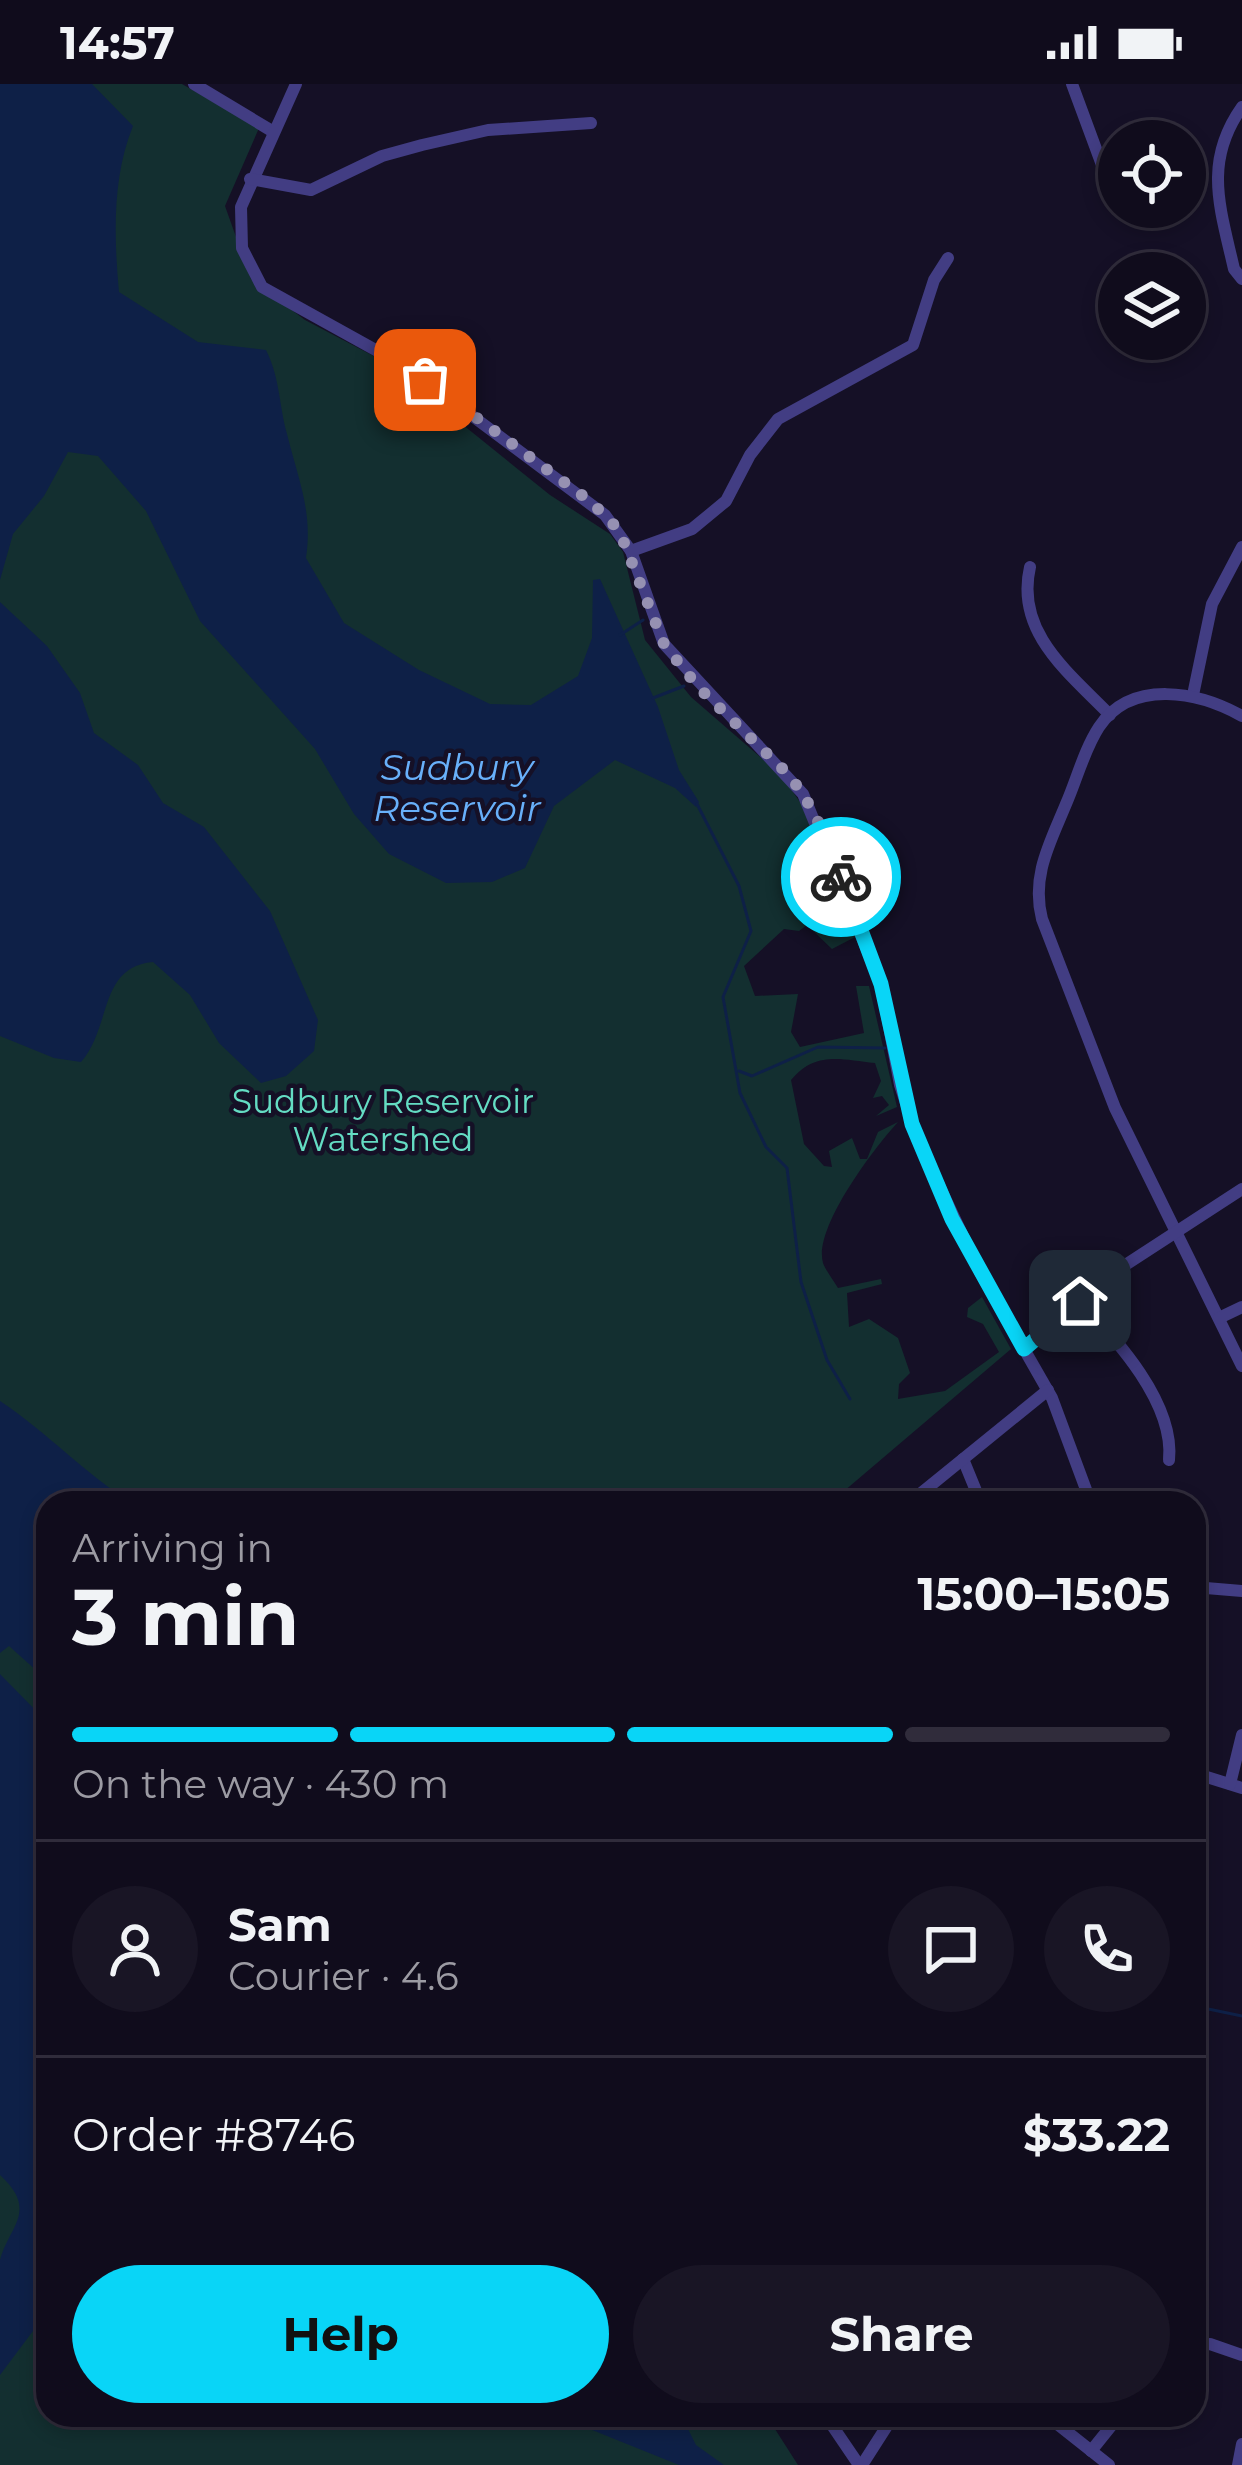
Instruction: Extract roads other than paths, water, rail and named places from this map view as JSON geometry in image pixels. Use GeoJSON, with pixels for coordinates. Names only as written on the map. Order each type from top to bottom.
{"type":"FeatureCollection","features":[{"type":"Feature","properties":{"kind":"street"},"geometry":{"type":"LineString","coordinates":[[194,84],[272,131]]}},
{"type":"Feature","properties":{"kind":"street"},"geometry":{"type":"LineString","coordinates":[[296,84],[250,179],[238,229],[248,267],[262,287],[425,380],[590,501],[631,551],[664,644],[698,687],[778,761],[814,812],[881,984],[900,1085],[920,1143],[952,1219],[1048,1390],[1086,1491]]}},
{"type":"Feature","properties":{"kind":"street"},"geometry":{"type":"LineString","coordinates":[[1072,84],[1098,154]]}},
{"type":"Feature","properties":{"kind":"street"},"geometry":{"type":"LineString","coordinates":[[1242,107],[1218,151],[1217,178],[1234,269],[1242,279]]}},
{"type":"Feature","properties":{"kind":"street"},"geometry":{"type":"LineString","coordinates":[[250,179],[294,191],[311,190],[422,145],[488,130],[591,123]]}},
{"type":"Feature","properties":{"kind":"street"},"geometry":{"type":"LineString","coordinates":[[631,551],[692,529],[726,501],[750,455],[778,419],[913,345],[934,280],[948,258]]}},
{"type":"Feature","properties":{"kind":"street"},"geometry":{"type":"LineString","coordinates":[[1193,695],[1212,604],[1242,547]]}},
{"type":"Feature","properties":{"kind":"street"},"geometry":{"type":"LineString","coordinates":[[1030,567],[1025,601],[1034,629],[1110,715]]}},
{"type":"Feature","properties":{"kind":"street"},"geometry":{"type":"LineString","coordinates":[[1242,716],[1193,695],[1143,698],[1110,715],[1093,739],[1040,869],[1037,901],[1114,1108],[1242,1366]]}},
{"type":"Feature","properties":{"kind":"street"},"geometry":{"type":"LineString","coordinates":[[1024,1349],[1080,1301],[1242,1189]]}},
{"type":"Feature","properties":{"kind":"street"},"geometry":{"type":"LineString","coordinates":[[1080,1301],[1136,1364],[1167,1432],[1169,1460]]}},
{"type":"Feature","properties":{"kind":"street"},"geometry":{"type":"LineString","coordinates":[[1219,1318],[1242,1307]]}},
{"type":"Feature","properties":{"kind":"street"},"geometry":{"type":"LineString","coordinates":[[924,1491],[1048,1390]]}},
{"type":"Feature","properties":{"kind":"street"},"geometry":{"type":"LineString","coordinates":[[963,1459],[976,1491]]}},
{"type":"Feature","properties":{"kind":"street"},"geometry":{"type":"LineString","coordinates":[[1206,1588],[1242,1592]]}},
{"type":"Feature","properties":{"kind":"street"},"geometry":{"type":"LineString","coordinates":[[1206,1777],[1236,1786],[1242,1735]]}},
{"type":"Feature","properties":{"kind":"street"},"geometry":{"type":"LineString","coordinates":[[1206,2344],[1242,2355]]}},
{"type":"Feature","properties":{"kind":"street"},"geometry":{"type":"LineString","coordinates":[[834,2427],[860,2465],[886,2427]]}},
{"type":"Feature","properties":{"kind":"street"},"geometry":{"type":"LineString","coordinates":[[1061,2427],[1109,2465]]}},
{"type":"Feature","properties":{"kind":"street"},"geometry":{"type":"LineString","coordinates":[[1091,2451],[1110,2427]]}},
{"type":"Feature","properties":{"kind":"street"},"geometry":{"type":"LineString","coordinates":[[1238,2465],[1242,2444]]}},
{"type":"Feature","properties":{"kind":"water","name":"Sudbury Reservoir"},"geometry":{"type":"Polygon","coordinates":[[[0,84],[92,84],[133,126],[118,187],[119,292],[198,342],[266,350],[303,495],[306,558],[344,623],[419,670],[490,704],[531,705],[578,676],[592,638],[593,580],[600,579],[658,707],[679,770],[699,802],[696,807],[675,788],[615,760],[554,806],[525,868],[492,882],[446,883],[389,854],[354,814],[315,749],[200,621],[146,511],[98,456],[68,452],[44,496],[13,534],[0,580],[0,84]]]}},
{"type":"Feature","properties":{"kind":"water"},"geometry":{"type":"Polygon","coordinates":[[[0,602],[47,646],[80,693],[94,733],[138,765],[163,803],[204,827],[270,911],[318,1020],[314,1051],[286,1076],[261,1083],[219,1043],[190,995],[153,962],[135,966],[114,987],[81,1062],[54,1058],[0,1036],[0,602]]]}},
{"type":"Feature","properties":{"kind":"water"},"geometry":{"type":"Polygon","coordinates":[[[0,1401],[115,1491],[36,1491],[36,1670],[9,1646],[0,1653],[0,1401]]]}},
{"type":"Feature","properties":{"kind":"water"},"geometry":{"type":"Polygon","coordinates":[[[0,1674],[36,1711],[36,2327],[0,2375],[0,2260],[20,2209],[12,2188],[0,2175],[0,1674]]]}},
{"type":"Feature","properties":{"kind":"water"},"geometry":{"type":"Polygon","coordinates":[[[585,2427],[687,2427],[696,2445],[724,2465],[679,2465],[585,2427]]]}},
{"type":"Feature","properties":{"kind":"waterway"},"geometry":{"type":"LineString","coordinates":[[620,635],[643,620]]}},
{"type":"Feature","properties":{"kind":"waterway"},"geometry":{"type":"LineString","coordinates":[[653,698],[684,686]]}},
{"type":"Feature","properties":{"kind":"waterway"},"geometry":{"type":"LineString","coordinates":[[697,804],[739,886],[751,931],[723,997],[740,1093],[766,1147],[787,1168],[801,1282],[827,1360],[850,1399]]}},
{"type":"Feature","properties":{"kind":"waterway"},"geometry":{"type":"LineString","coordinates":[[739,1071],[752,1076],[818,1047],[885,1048]]}},
{"type":"Feature","properties":{"kind":"waterway"},"geometry":{"type":"LineString","coordinates":[[1206,2008],[1242,2016]]}},
{"type":"Feature","properties":{"kind":"park label","name":"Sudbury Reservoir Watershed"},"geometry":{"type":"Point","coordinates":[383,1120]}}]}
